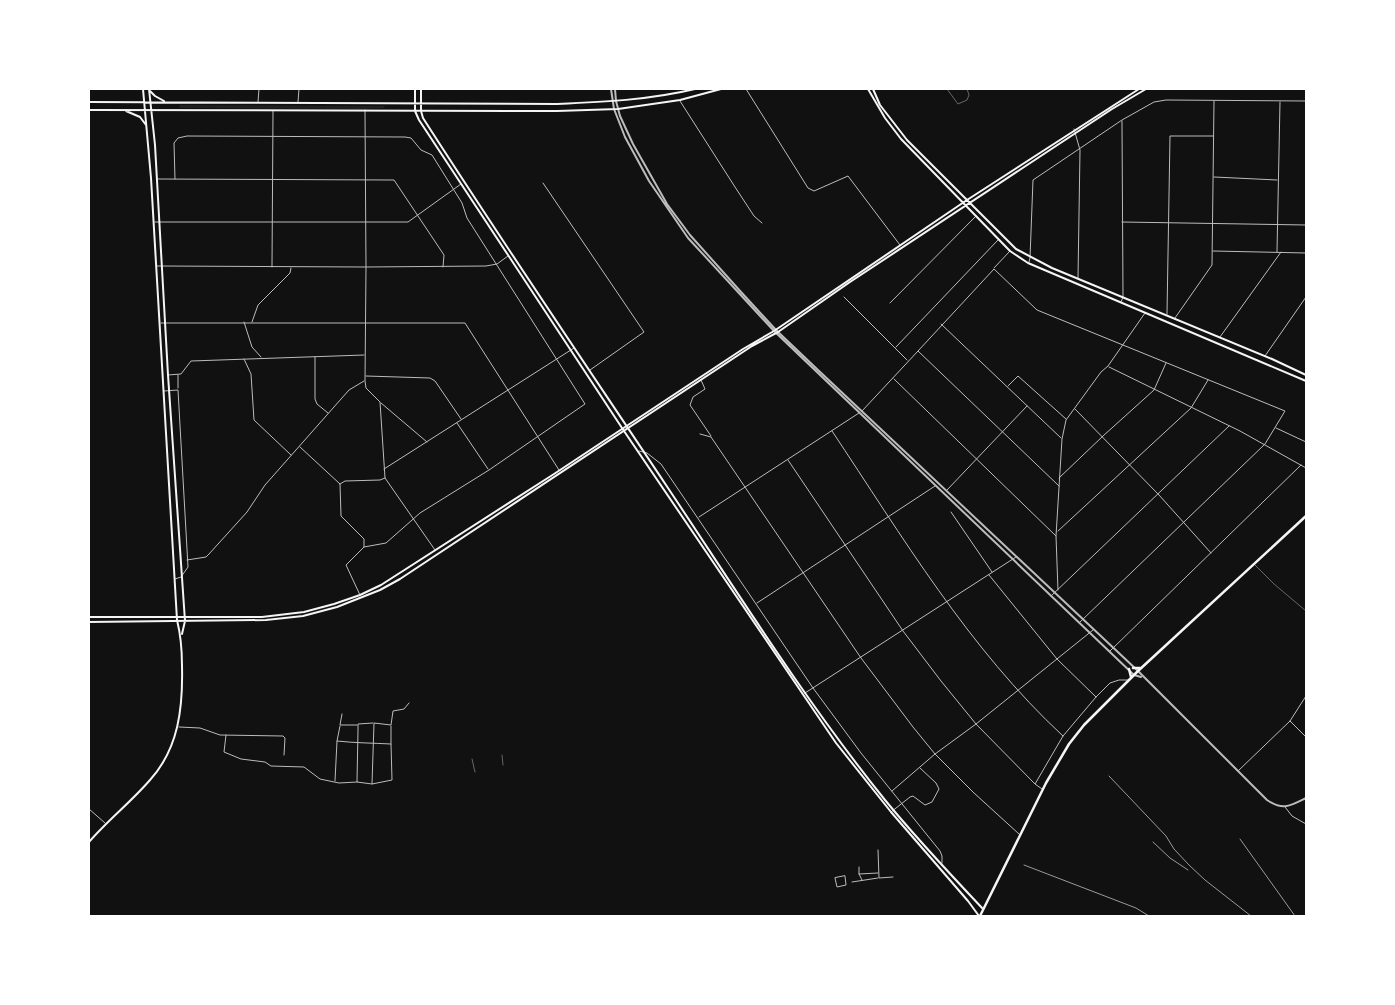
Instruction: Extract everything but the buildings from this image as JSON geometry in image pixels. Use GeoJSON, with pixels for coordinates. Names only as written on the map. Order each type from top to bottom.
{"type":"FeatureCollection","features":[{"type":"Feature","properties":{"kind":"main road"},"geometry":{"type":"LineString","coordinates":[[89,842],[105,823],[151,780],[170,750],[178,727],[183,694],[181,636],[177,619],[174,579],[154,222],[143,89]]}},
{"type":"Feature","properties":{"kind":"main road"},"geometry":{"type":"LineString","coordinates":[[415,89],[415,111],[461,184],[508,256],[590,370],[806,693],[840,741],[894,810],[942,867],[983,909]]}},
{"type":"Feature","properties":{"kind":"main road"},"geometry":{"type":"LineString","coordinates":[[422,89],[421,116],[571,350],[802,695],[845,755],[980,916],[1042,790],[1057,763],[1079,731],[1141,668],[1306,516]]}},
{"type":"Feature","properties":{"kind":"main road"},"geometry":{"type":"LineString","coordinates":[[89,102],[556,104],[612,102],[695,89]]}},
{"type":"Feature","properties":{"kind":"main road"},"geometry":{"type":"LineString","coordinates":[[89,110],[558,111],[618,109],[680,100],[721,89]]}},
{"type":"Feature","properties":{"kind":"main road"},"geometry":{"type":"LineString","coordinates":[[868,89],[884,118],[900,139],[1010,251],[1028,263],[1306,381]]}},
{"type":"Feature","properties":{"kind":"main road"},"geometry":{"type":"LineString","coordinates":[[872,89],[880,105],[907,140],[1016,249],[1030,258],[1078,279],[1265,356],[1306,375]]}},
{"type":"Feature","properties":{"kind":"main road"},"geometry":{"type":"LineString","coordinates":[[965,204],[967,200],[1074,129],[1139,89]]}},
{"type":"Feature","properties":{"kind":"main road"},"geometry":{"type":"LineString","coordinates":[[89,617],[250,619],[304,612],[383,588],[438,554],[623,429],[776,331],[965,204],[970,203],[1075,133],[1146,89]]}},
{"type":"Feature","properties":{"kind":"main road"},"geometry":{"type":"LineString","coordinates":[[149,90],[166,102]]}},
{"type":"Feature","properties":{"kind":"main road"},"geometry":{"type":"LineString","coordinates":[[149,90],[152,110],[185,619],[181,636]]}},
{"type":"Feature","properties":{"kind":"main road"},"geometry":{"type":"LineString","coordinates":[[678,93],[680,100]]}},
{"type":"Feature","properties":{"kind":"main road"},"geometry":{"type":"LineString","coordinates":[[388,103],[388,111]]}},
{"type":"Feature","properties":{"kind":"main road"},"geometry":{"type":"LineString","coordinates":[[124,110],[140,117],[147,126]]}},
{"type":"Feature","properties":{"kind":"main road"},"geometry":{"type":"LineString","coordinates":[[627,427],[742,349],[776,331]]}},
{"type":"Feature","properties":{"kind":"main road"},"geometry":{"type":"LineString","coordinates":[[1269,364],[1272,359]]}},
{"type":"Feature","properties":{"kind":"main road"},"geometry":{"type":"LineString","coordinates":[[586,372],[590,370]]}},
{"type":"Feature","properties":{"kind":"main road"},"geometry":{"type":"LineString","coordinates":[[360,596],[397,576],[560,471]]}},
{"type":"Feature","properties":{"kind":"main road"},"geometry":{"type":"LineString","coordinates":[[435,551],[438,554]]}},
{"type":"Feature","properties":{"kind":"main road"},"geometry":{"type":"LineString","coordinates":[[89,622],[177,619]]}},
{"type":"Feature","properties":{"kind":"main road"},"geometry":{"type":"LineString","coordinates":[[1133,668],[1141,668]]}},
{"type":"Feature","properties":{"kind":"main road"},"geometry":{"type":"LineString","coordinates":[[1129,670],[1131,675],[1129,680]]}},
{"type":"Feature","properties":{"kind":"street"},"geometry":{"type":"LineString","coordinates":[[258,102],[259,89]]}},
{"type":"Feature","properties":{"kind":"street"},"geometry":{"type":"LineString","coordinates":[[298,103],[299,89]]}},
{"type":"Feature","properties":{"kind":"street"},"geometry":{"type":"LineString","coordinates":[[611,89],[614,109],[625,137],[649,181],[688,238],[776,331],[938,484],[1079,623],[1134,675],[1143,678]]}},
{"type":"Feature","properties":{"kind":"street"},"geometry":{"type":"LineString","coordinates":[[615,89],[618,109],[633,144],[647,171],[681,223],[700,247],[776,331]]}},
{"type":"Feature","properties":{"kind":"street"},"geometry":{"type":"LineString","coordinates":[[746,89],[808,188],[814,191],[848,176],[901,246]]}},
{"type":"Feature","properties":{"kind":"street"},"geometry":{"type":"LineString","coordinates":[[680,100],[754,216],[762,223]]}},
{"type":"Feature","properties":{"kind":"street"},"geometry":{"type":"LineString","coordinates":[[1028,263],[1030,258],[1033,180],[1122,120],[1154,102],[1166,100],[1306,101]]}},
{"type":"Feature","properties":{"kind":"street"},"geometry":{"type":"LineString","coordinates":[[1175,319],[1212,265],[1214,100]]}},
{"type":"Feature","properties":{"kind":"street"},"geometry":{"type":"LineString","coordinates":[[1277,252],[1280,101]]}},
{"type":"Feature","properties":{"kind":"street"},"geometry":{"type":"LineString","coordinates":[[365,110],[366,388],[427,442]]}},
{"type":"Feature","properties":{"kind":"street"},"geometry":{"type":"LineString","coordinates":[[272,267],[273,111]]}},
{"type":"Feature","properties":{"kind":"street"},"geometry":{"type":"LineString","coordinates":[[1121,303],[1122,120]]}},
{"type":"Feature","properties":{"kind":"street"},"geometry":{"type":"LineString","coordinates":[[1074,129],[1080,150],[1078,279]]}},
{"type":"Feature","properties":{"kind":"street"},"geometry":{"type":"LineString","coordinates":[[175,179],[174,143],[178,138],[187,136],[411,138],[422,150],[432,155],[464,207],[466,218],[585,404],[489,470],[420,513],[386,543],[364,547],[346,564],[360,596]]}},
{"type":"Feature","properties":{"kind":"street"},"geometry":{"type":"LineString","coordinates":[[1167,316],[1170,136],[1213,136]]}},
{"type":"Feature","properties":{"kind":"street"},"geometry":{"type":"LineString","coordinates":[[1213,177],[1278,180]]}},
{"type":"Feature","properties":{"kind":"street"},"geometry":{"type":"LineString","coordinates":[[156,179],[394,180],[444,255],[443,267]]}},
{"type":"Feature","properties":{"kind":"street"},"geometry":{"type":"LineString","coordinates":[[154,222],[408,222],[464,182]]}},
{"type":"Feature","properties":{"kind":"street"},"geometry":{"type":"LineString","coordinates":[[543,183],[644,332],[590,370]]}},
{"type":"Feature","properties":{"kind":"street"},"geometry":{"type":"LineString","coordinates":[[890,303],[977,216]]}},
{"type":"Feature","properties":{"kind":"street"},"geometry":{"type":"LineString","coordinates":[[1122,222],[1306,225]]}},
{"type":"Feature","properties":{"kind":"street"},"geometry":{"type":"LineString","coordinates":[[896,347],[998,239]]}},
{"type":"Feature","properties":{"kind":"street"},"geometry":{"type":"LineString","coordinates":[[698,518],[860,412],[1010,251]]}},
{"type":"Feature","properties":{"kind":"street"},"geometry":{"type":"LineString","coordinates":[[1212,251],[1306,253]]}},
{"type":"Feature","properties":{"kind":"street"},"geometry":{"type":"LineString","coordinates":[[1219,337],[1281,252]]}},
{"type":"Feature","properties":{"kind":"street"},"geometry":{"type":"LineString","coordinates":[[156,266],[366,268],[486,266],[497,264],[508,256]]}},
{"type":"Feature","properties":{"kind":"street"},"geometry":{"type":"LineString","coordinates":[[252,322],[258,305],[290,273],[291,267]]}},
{"type":"Feature","properties":{"kind":"street"},"geometry":{"type":"LineString","coordinates":[[994,269],[1036,310],[1284,411],[1265,444],[1079,623]]}},
{"type":"Feature","properties":{"kind":"street"},"geometry":{"type":"LineString","coordinates":[[844,297],[908,361]]}},
{"type":"Feature","properties":{"kind":"street"},"geometry":{"type":"LineString","coordinates":[[1265,356],[1306,297]]}},
{"type":"Feature","properties":{"kind":"street"},"geometry":{"type":"LineString","coordinates":[[1058,590],[1056,536],[1062,439],[1066,420],[1101,372],[1108,366],[1145,313]]}},
{"type":"Feature","properties":{"kind":"street"},"geometry":{"type":"LineString","coordinates":[[244,322],[252,347],[262,358]]}},
{"type":"Feature","properties":{"kind":"street"},"geometry":{"type":"LineString","coordinates":[[160,323],[465,323],[560,471]]}},
{"type":"Feature","properties":{"kind":"street"},"geometry":{"type":"LineString","coordinates":[[941,324],[1062,439]]}},
{"type":"Feature","properties":{"kind":"street"},"geometry":{"type":"LineString","coordinates":[[384,469],[574,348]]}},
{"type":"Feature","properties":{"kind":"street"},"geometry":{"type":"LineString","coordinates":[[918,351],[1059,486]]}},
{"type":"Feature","properties":{"kind":"street"},"geometry":{"type":"LineString","coordinates":[[168,375],[182,374],[191,361],[365,355]]}},
{"type":"Feature","properties":{"kind":"street"},"geometry":{"type":"LineString","coordinates":[[315,356],[315,399],[317,404],[329,414]]}},
{"type":"Feature","properties":{"kind":"street"},"geometry":{"type":"LineString","coordinates":[[244,358],[251,374],[254,420],[292,455]]}},
{"type":"Feature","properties":{"kind":"street"},"geometry":{"type":"LineString","coordinates":[[1059,478],[1154,390],[1166,362]]}},
{"type":"Feature","properties":{"kind":"street"},"geometry":{"type":"LineString","coordinates":[[1108,366],[1265,444],[1306,468]]}},
{"type":"Feature","properties":{"kind":"street"},"geometry":{"type":"LineString","coordinates":[[174,579],[181,577],[188,567],[178,374]]}},
{"type":"Feature","properties":{"kind":"street"},"geometry":{"type":"LineString","coordinates":[[365,376],[430,378],[436,381],[461,419]]}},
{"type":"Feature","properties":{"kind":"street"},"geometry":{"type":"LineString","coordinates":[[1007,387],[1018,376],[1066,420]]}},
{"type":"Feature","properties":{"kind":"street"},"geometry":{"type":"LineString","coordinates":[[893,378],[1056,536]]}},
{"type":"Feature","properties":{"kind":"street"},"geometry":{"type":"LineString","coordinates":[[701,380],[705,389],[693,397],[690,405],[861,658],[935,754],[974,794],[1020,834]]}},
{"type":"Feature","properties":{"kind":"street"},"geometry":{"type":"LineString","coordinates":[[1057,532],[1191,408],[1208,380]]}},
{"type":"Feature","properties":{"kind":"street"},"geometry":{"type":"LineString","coordinates":[[187,560],[206,557],[209,554],[235,526],[265,485],[349,390],[365,381]]}},
{"type":"Feature","properties":{"kind":"street"},"geometry":{"type":"LineString","coordinates":[[164,391],[178,390]]}},
{"type":"Feature","properties":{"kind":"street"},"geometry":{"type":"LineString","coordinates":[[380,402],[385,478],[435,551]]}},
{"type":"Feature","properties":{"kind":"street"},"geometry":{"type":"LineString","coordinates":[[945,492],[1027,406]]}},
{"type":"Feature","properties":{"kind":"street"},"geometry":{"type":"LineString","coordinates":[[1075,408],[1211,553]]}},
{"type":"Feature","properties":{"kind":"street"},"geometry":{"type":"LineString","coordinates":[[456,422],[489,470]]}},
{"type":"Feature","properties":{"kind":"street"},"geometry":{"type":"LineString","coordinates":[[1052,596],[1229,426]]}},
{"type":"Feature","properties":{"kind":"street"},"geometry":{"type":"LineString","coordinates":[[1275,427],[1306,442]]}},
{"type":"Feature","properties":{"kind":"street"},"geometry":{"type":"LineString","coordinates":[[832,430],[946,601],[1017,691],[1063,736]]}},
{"type":"Feature","properties":{"kind":"street"},"geometry":{"type":"LineString","coordinates":[[700,434],[711,436]]}},
{"type":"Feature","properties":{"kind":"street"},"geometry":{"type":"LineString","coordinates":[[299,447],[340,484],[341,516],[364,539],[364,547]]}},
{"type":"Feature","properties":{"kind":"street"},"geometry":{"type":"LineString","coordinates":[[639,451],[644,451],[661,464],[813,688],[891,791],[940,851],[942,856],[941,871]]}},
{"type":"Feature","properties":{"kind":"street"},"geometry":{"type":"LineString","coordinates":[[788,460],[903,631],[941,681],[976,724],[1042,790]]}},
{"type":"Feature","properties":{"kind":"street"},"geometry":{"type":"LineString","coordinates":[[1110,651],[1301,465]]}},
{"type":"Feature","properties":{"kind":"street"},"geometry":{"type":"LineString","coordinates":[[340,484],[345,481],[380,480],[385,478]]}},
{"type":"Feature","properties":{"kind":"street"},"geometry":{"type":"LineString","coordinates":[[756,603],[938,484]]}},
{"type":"Feature","properties":{"kind":"street"},"geometry":{"type":"LineString","coordinates":[[945,492],[1138,672],[1267,800],[1278,806],[1285,807],[1306,798]]}},
{"type":"Feature","properties":{"kind":"street"},"geometry":{"type":"LineString","coordinates":[[951,512],[992,572]]}},
{"type":"Feature","properties":{"kind":"street"},"geometry":{"type":"LineString","coordinates":[[802,695],[1016,557]]}},
{"type":"Feature","properties":{"kind":"street"},"geometry":{"type":"LineString","coordinates":[[989,574],[1056,660],[1096,697]]}},
{"type":"Feature","properties":{"kind":"street"},"geometry":{"type":"LineString","coordinates":[[891,791],[935,754],[976,724],[1093,630]]}},
{"type":"Feature","properties":{"kind":"street"},"geometry":{"type":"LineString","coordinates":[[1035,784],[1063,736],[1096,697],[1110,683],[1119,680],[1129,680]]}},
{"type":"Feature","properties":{"kind":"street"},"geometry":{"type":"LineString","coordinates":[[1238,771],[1290,721],[1306,696]]}},
{"type":"Feature","properties":{"kind":"street"},"geometry":{"type":"LineString","coordinates":[[226,735],[224,752],[241,759],[265,762],[271,766],[304,768],[318,778],[338,782],[372,784],[392,780],[391,725],[393,711],[404,710],[409,703]]}},
{"type":"Feature","properties":{"kind":"street"},"geometry":{"type":"LineString","coordinates":[[335,781],[337,742],[342,714]]}},
{"type":"Feature","properties":{"kind":"street"},"geometry":{"type":"LineString","coordinates":[[1290,721],[1306,738]]}},
{"type":"Feature","properties":{"kind":"street"},"geometry":{"type":"LineString","coordinates":[[340,725],[374,723],[391,725]]}},
{"type":"Feature","properties":{"kind":"street"},"geometry":{"type":"LineString","coordinates":[[372,784],[374,723]]}},
{"type":"Feature","properties":{"kind":"street"},"geometry":{"type":"LineString","coordinates":[[357,782],[358,724]]}},
{"type":"Feature","properties":{"kind":"street"},"geometry":{"type":"LineString","coordinates":[[178,727],[200,728],[220,735],[283,736],[285,738],[284,755]]}},
{"type":"Feature","properties":{"kind":"street"},"geometry":{"type":"LineString","coordinates":[[337,742],[391,744]]}},
{"type":"Feature","properties":{"kind":"street"},"geometry":{"type":"LineString","coordinates":[[891,812],[913,796],[925,805],[932,802],[939,789],[936,783],[920,768]]}},
{"type":"Feature","properties":{"kind":"street"},"geometry":{"type":"LineString","coordinates":[[1285,807],[1292,816],[1306,824]]}},
{"type":"Feature","properties":{"kind":"street"},"geometry":{"type":"LineString","coordinates":[[89,810],[105,823]]}},
{"type":"Feature","properties":{"kind":"street"},"geometry":{"type":"LineString","coordinates":[[878,850],[879,878]]}},
{"type":"Feature","properties":{"kind":"street"},"geometry":{"type":"LineString","coordinates":[[859,867],[859,874],[862,880]]}},
{"type":"Feature","properties":{"kind":"street"},"geometry":{"type":"LineString","coordinates":[[859,874],[878,873]]}},
{"type":"Feature","properties":{"kind":"street"},"geometry":{"type":"LineString","coordinates":[[844,876],[846,885],[837,887],[835,878],[844,876]]}},
{"type":"Feature","properties":{"kind":"street"},"geometry":{"type":"LineString","coordinates":[[852,882],[893,877]]}},
{"type":"Feature","properties":{"kind":"lane"},"geometry":{"type":"LineString","coordinates":[[947,89],[958,104],[967,100],[969,95],[967,89]]}},
{"type":"Feature","properties":{"kind":"lane"},"geometry":{"type":"LineString","coordinates":[[1254,564],[1306,611]]}},
{"type":"Feature","properties":{"kind":"lane"},"geometry":{"type":"LineString","coordinates":[[502,756],[503,765]]}},
{"type":"Feature","properties":{"kind":"lane"},"geometry":{"type":"LineString","coordinates":[[472,759],[475,772]]}},
{"type":"Feature","properties":{"kind":"shaded area"},"geometry":{"type":"Polygon","coordinates":[[[180,105],[385,107],[360,109],[180,108],[180,105]]]}},
{"type":"Feature","properties":{"kind":"railway"},"geometry":{"type":"LineString","coordinates":[[1109,776],[1166,836],[1174,849],[1189,865],[1251,916]]}},
{"type":"Feature","properties":{"kind":"railway"},"geometry":{"type":"LineString","coordinates":[[1240,839],[1295,916]]}},
{"type":"Feature","properties":{"kind":"railway"},"geometry":{"type":"LineString","coordinates":[[1153,842],[1170,858],[1188,870]]}},
{"type":"Feature","properties":{"kind":"railway"},"geometry":{"type":"LineString","coordinates":[[1024,865],[1136,908],[1149,916]]}}]}
